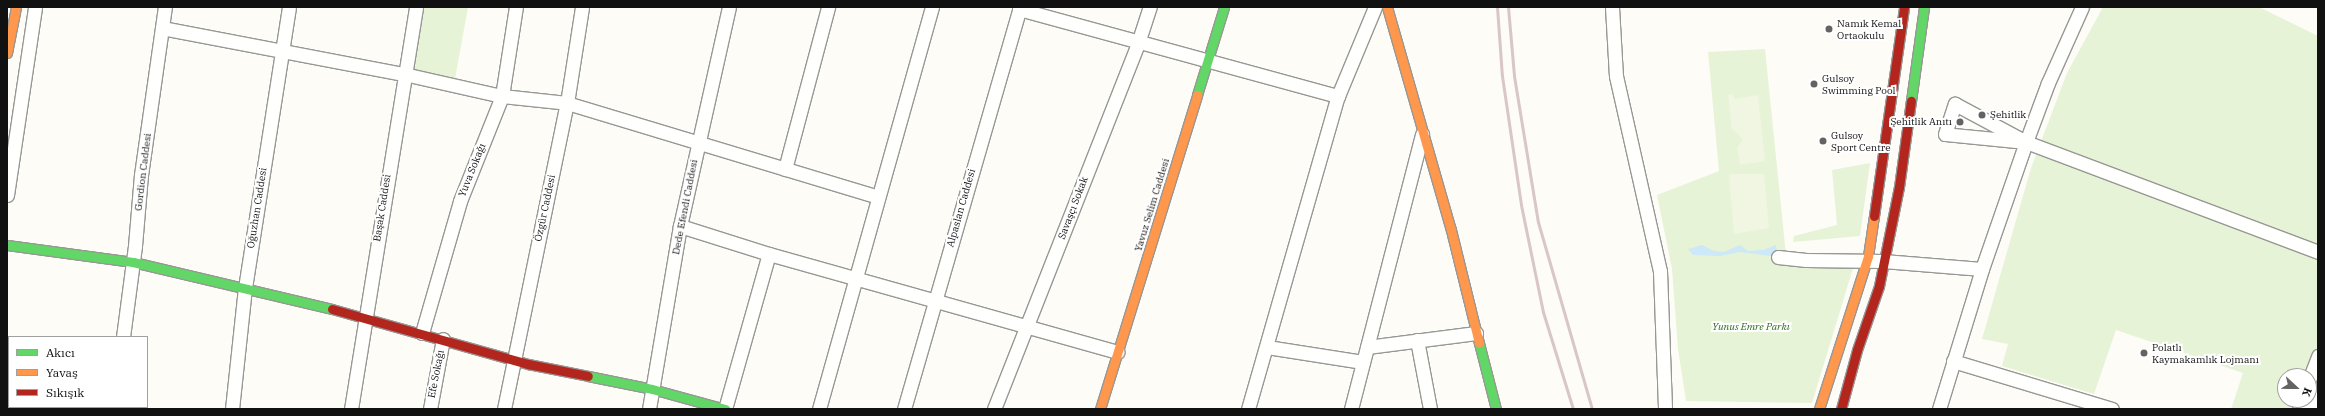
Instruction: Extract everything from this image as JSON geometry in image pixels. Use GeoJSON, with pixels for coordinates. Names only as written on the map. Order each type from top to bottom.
{"type":"FeatureCollection","features":[{"type":"Feature","properties":{"kind":"main road"},"geometry":{"type":"LineString","coordinates":[[7,53],[16,7]]}},
{"type":"Feature","properties":{"kind":"main road","name":"Yavuz Selim Caddesi"},"geometry":{"type":"LineString","coordinates":[[1100,409],[1224,7]]}},
{"type":"Feature","properties":{"kind":"main road"},"geometry":{"type":"LineString","coordinates":[[1387,7],[1451,230],[1496,409]]}},
{"type":"Feature","properties":{"kind":"main road"},"geometry":{"type":"LineString","coordinates":[[1819,409],[1866,262],[1904,7]]}},
{"type":"Feature","properties":{"kind":"main road"},"geometry":{"type":"LineString","coordinates":[[1841,409],[1857,350],[1879,286],[1883,261],[1900,187],[1924,7]]}},
{"type":"Feature","properties":{"kind":"main road"},"geometry":{"type":"LineString","coordinates":[[7,245],[133,262],[365,317],[513,360],[652,389],[725,409]]}},
{"type":"Feature","properties":{"kind":"street"},"geometry":{"type":"LineString","coordinates":[[7,195],[35,7]]}},
{"type":"Feature","properties":{"kind":"street","name":"Gordion Caddesi"},"geometry":{"type":"LineString","coordinates":[[123,336],[133,262],[141,175],[165,7]]}},
{"type":"Feature","properties":{"kind":"street","name":"Oğuzhan Caddesi"},"geometry":{"type":"LineString","coordinates":[[232,409],[245,288],[289,7]]}},
{"type":"Feature","properties":{"kind":"street","name":"Başak Caddesi"},"geometry":{"type":"LineString","coordinates":[[351,409],[416,7]]}},
{"type":"Feature","properties":{"kind":"street","name":"Yuva Sokağı"},"geometry":{"type":"LineString","coordinates":[[422,333],[460,201],[502,96],[516,7]]}},
{"type":"Feature","properties":{"kind":"street","name":"Özgür Caddesi"},"geometry":{"type":"LineString","coordinates":[[504,409],[567,103],[582,7]]}},
{"type":"Feature","properties":{"kind":"street","name":"Dede Efendi Caddesi"},"geometry":{"type":"LineString","coordinates":[[649,409],[680,226],[729,7]]}},
{"type":"Feature","properties":{"kind":"street"},"geometry":{"type":"LineString","coordinates":[[785,170],[828,7]]}},
{"type":"Feature","properties":{"kind":"street"},"geometry":{"type":"LineString","coordinates":[[819,409],[932,7]]}},
{"type":"Feature","properties":{"kind":"street","name":"Savaşçı Sokak"},"geometry":{"type":"LineString","coordinates":[[994,409],[1139,40],[1150,7]]}},
{"type":"Feature","properties":{"kind":"street"},"geometry":{"type":"LineString","coordinates":[[1248,409],[1338,96],[1375,7]]}},
{"type":"Feature","properties":{"kind":"street"},"geometry":{"type":"LineString","coordinates":[[1612,7],[1616,76],[1660,272],[1665,409]]}},
{"type":"Feature","properties":{"kind":"street"},"geometry":{"type":"LineString","coordinates":[[1940,409],[1953,361],[1982,269],[2026,142],[2048,83],[2082,7]]}},
{"type":"Feature","properties":{"kind":"street"},"geometry":{"type":"LineString","coordinates":[[1020,8],[1209,59],[1338,96]]}},
{"type":"Feature","properties":{"kind":"street","name":"Alpaslan Caddesi"},"geometry":{"type":"LineString","coordinates":[[904,409],[934,299],[1020,8]]}},
{"type":"Feature","properties":{"kind":"street"},"geometry":{"type":"LineString","coordinates":[[162,28],[404,74],[502,96],[567,103],[878,197]]}},
{"type":"Feature","properties":{"kind":"street"},"geometry":{"type":"LineString","coordinates":[[2026,142],[1945,134],[1955,104],[2026,142],[2318,252]]}},
{"type":"Feature","properties":{"kind":"street"},"geometry":{"type":"LineString","coordinates":[[1351,409],[1423,132]]}},
{"type":"Feature","properties":{"kind":"street"},"geometry":{"type":"LineString","coordinates":[[680,226],[769,254],[934,299],[1118,352]]}},
{"type":"Feature","properties":{"kind":"street"},"geometry":{"type":"LineString","coordinates":[[725,409],[769,254]]}},
{"type":"Feature","properties":{"kind":"street"},"geometry":{"type":"LineString","coordinates":[[1778,257],[1806,260],[1866,262],[1883,261],[1982,269]]}},
{"type":"Feature","properties":{"kind":"street"},"geometry":{"type":"LineString","coordinates":[[1367,347],[1476,333]]}},
{"type":"Feature","properties":{"kind":"street","name":"Efe Sokağı"},"geometry":{"type":"LineString","coordinates":[[430,409],[443,339]]}},
{"type":"Feature","properties":{"kind":"street"},"geometry":{"type":"LineString","coordinates":[[1417,340],[1430,409]]}},
{"type":"Feature","properties":{"kind":"street"},"geometry":{"type":"LineString","coordinates":[[1267,347],[1363,362]]}},
{"type":"Feature","properties":{"kind":"street"},"geometry":{"type":"LineString","coordinates":[[2314,368],[2318,356]]}},
{"type":"Feature","properties":{"kind":"street"},"geometry":{"type":"LineString","coordinates":[[1953,361],[2088,406],[2112,409]]}},
{"type":"Feature","properties":{"kind":"green space"},"geometry":{"type":"Polygon","coordinates":[[[422,7],[468,7],[455,79],[410,71],[422,7]]]}},
{"type":"Feature","properties":{"kind":"green space"},"geometry":{"type":"Polygon","coordinates":[[[2103,7],[2259,7],[2318,36],[2318,409],[2231,409],[2243,373],[2116,330],[2094,394],[2002,366],[2008,344],[1982,339],[2031,168],[2067,73],[2103,7]]]}},
{"type":"Feature","properties":{"kind":"green space","name":"Yunus Emre Parkı"},"geometry":{"type":"Polygon","coordinates":[[[1765,49],[1786,255],[1854,265],[1812,403],[1686,401],[1678,349],[1672,269],[1657,195],[1719,171],[1708,52],[1765,49]]]}},
{"type":"Feature","properties":{"kind":"green space"},"geometry":{"type":"Polygon","coordinates":[[[1732,94],[1735,99],[1758,95],[1765,161],[1740,165],[1737,148],[1743,139],[1732,129],[1728,95],[1732,94]]]}},
{"type":"Feature","properties":{"kind":"green space"},"geometry":{"type":"Polygon","coordinates":[[[1870,163],[1860,236],[1793,242],[1794,236],[1837,225],[1832,170],[1870,163]]]}},
{"type":"Feature","properties":{"kind":"green space"},"geometry":{"type":"Polygon","coordinates":[[[1729,174],[1764,174],[1769,228],[1734,234],[1729,174]]]}},
{"type":"Feature","properties":{"kind":"water"},"geometry":{"type":"Polygon","coordinates":[[[1702,245],[1714,251],[1724,252],[1740,245],[1748,251],[1763,250],[1776,245],[1778,257],[1740,252],[1720,256],[1693,255],[1688,249],[1702,245]]]}},
{"type":"Feature","properties":{"kind":"railway"},"geometry":{"type":"LineString","coordinates":[[1497,7],[1502,76],[1521,205],[1543,312],[1573,409]]}},
{"type":"Feature","properties":{"kind":"railway"},"geometry":{"type":"LineString","coordinates":[[1508,7],[1514,76],[1538,222],[1592,409]]}},
{"type":"Feature","properties":{"kind":"traffic: fast"},"geometry":{"type":"LineString","coordinates":[[1197,95],[1224,7]]}},
{"type":"Feature","properties":{"kind":"traffic: fast"},"geometry":{"type":"LineString","coordinates":[[1911,101],[1924,7]]}},
{"type":"Feature","properties":{"kind":"traffic: fast"},"geometry":{"type":"LineString","coordinates":[[7,245],[133,262],[332,309]]}},
{"type":"Feature","properties":{"kind":"traffic: fast"},"geometry":{"type":"LineString","coordinates":[[1479,343],[1496,409]]}},
{"type":"Feature","properties":{"kind":"traffic: fast"},"geometry":{"type":"LineString","coordinates":[[588,376],[652,389],[725,409]]}},
{"type":"Feature","properties":{"kind":"traffic: slow"},"geometry":{"type":"LineString","coordinates":[[7,53],[16,7]]}},
{"type":"Feature","properties":{"kind":"traffic: slow"},"geometry":{"type":"LineString","coordinates":[[1387,7],[1451,230],[1479,343]]}},
{"type":"Feature","properties":{"kind":"traffic: slow"},"geometry":{"type":"LineString","coordinates":[[1100,409],[1197,95]]}},
{"type":"Feature","properties":{"kind":"traffic: slow"},"geometry":{"type":"LineString","coordinates":[[1819,409],[1868,256],[1874,216]]}},
{"type":"Feature","properties":{"kind":"traffic: jam"},"geometry":{"type":"LineString","coordinates":[[1874,216],[1904,7]]}},
{"type":"Feature","properties":{"kind":"traffic: jam"},"geometry":{"type":"LineString","coordinates":[[1841,409],[1857,350],[1879,286],[1899,187],[1911,101]]}},
{"type":"Feature","properties":{"kind":"traffic: jam"},"geometry":{"type":"LineString","coordinates":[[332,309],[528,364],[588,376]]}},
{"type":"Feature","properties":{"kind":"place","name":"Namık Kemal Ortaokulu"},"geometry":{"type":"Point","coordinates":[1829,29]}},
{"type":"Feature","properties":{"kind":"place","name":"Gulsoy Swimming Pool"},"geometry":{"type":"Point","coordinates":[1814,84]}},
{"type":"Feature","properties":{"kind":"place","name":"Şehitlik"},"geometry":{"type":"Point","coordinates":[1982,115]}},
{"type":"Feature","properties":{"kind":"place","name":"Şehitlik Anıtı"},"geometry":{"type":"Point","coordinates":[1960,122]}},
{"type":"Feature","properties":{"kind":"place","name":"Gulsoy Sport Centre"},"geometry":{"type":"Point","coordinates":[1823,141]}},
{"type":"Feature","properties":{"kind":"place","name":"Polatlı Kaymakamlık Lojmanı"},"geometry":{"type":"Point","coordinates":[2144,353]}}]}
